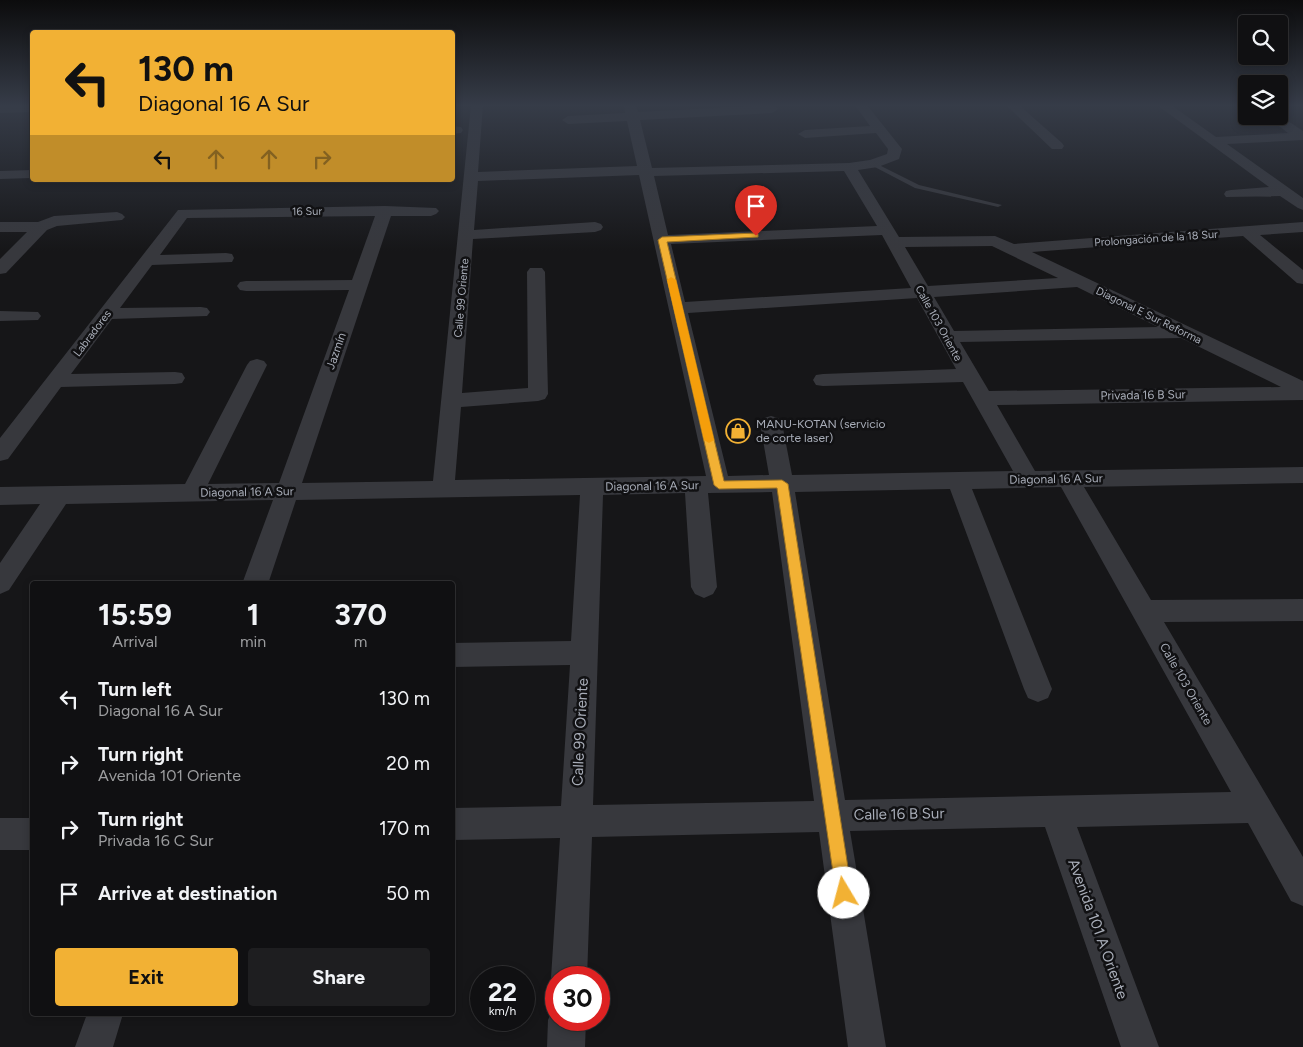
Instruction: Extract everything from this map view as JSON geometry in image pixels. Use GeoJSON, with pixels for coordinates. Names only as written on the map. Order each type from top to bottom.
{"type":"FeatureCollection","features":[{"type":"Feature","properties":{"kind":"street","name":"Calle 99 Oriente"},"geometry":{"type":"LineString","coordinates":[[443,490],[472,178],[466,158],[467,154]]}},
{"type":"Feature","properties":{"kind":"street"},"geometry":{"type":"LineString","coordinates":[[642,154],[719,485]]}},
{"type":"Feature","properties":{"kind":"street"},"geometry":{"type":"LineString","coordinates":[[472,178],[848,166],[873,164],[894,156],[894,154]]}},
{"type":"Feature","properties":{"kind":"street"},"geometry":{"type":"LineString","coordinates":[[1232,154],[1303,205]]}},
{"type":"Feature","properties":{"kind":"street","name":"Calle 103 Oriente"},"geometry":{"type":"LineString","coordinates":[[848,166],[891,236],[1029,480]]}},
{"type":"Feature","properties":{"kind":"street"},"geometry":{"type":"LineString","coordinates":[[0,175],[26,175]]}},
{"type":"Feature","properties":{"kind":"street"},"geometry":{"type":"LineString","coordinates":[[1231,194],[1284,191]]}},
{"type":"Feature","properties":{"kind":"street","name":"Jazmín"},"geometry":{"type":"LineString","coordinates":[[256,581],[384,211]]}},
{"type":"Feature","properties":{"kind":"street","name":"16 Sur"},"geometry":{"type":"LineString","coordinates":[[183,213],[431,211]]}},
{"type":"Feature","properties":{"kind":"street","name":"Labradores"},"geometry":{"type":"LineString","coordinates":[[0,453],[183,213]]}},
{"type":"Feature","properties":{"kind":"street"},"geometry":{"type":"LineString","coordinates":[[0,269],[41,227],[54,221],[117,218]]}},
{"type":"Feature","properties":{"kind":"street"},"geometry":{"type":"LineString","coordinates":[[0,227],[41,227]]}},
{"type":"Feature","properties":{"kind":"street"},"geometry":{"type":"LineString","coordinates":[[467,235],[595,227]]}},
{"type":"Feature","properties":{"kind":"street","name":"Prolongación de la 18 Sur"},"geometry":{"type":"LineString","coordinates":[[662,240],[891,236],[1002,245],[1303,228]]}},
{"type":"Feature","properties":{"kind":"street"},"geometry":{"type":"LineString","coordinates":[[1246,231],[1303,279]]}},
{"type":"Feature","properties":{"kind":"street","name":"Diagonal E Sur Reforma"},"geometry":{"type":"LineString","coordinates":[[1002,245],[1185,332],[1303,391]]}},
{"type":"Feature","properties":{"kind":"street"},"geometry":{"type":"LineString","coordinates":[[148,260],[226,258]]}},
{"type":"Feature","properties":{"kind":"street"},"geometry":{"type":"LineString","coordinates":[[452,401],[538,394],[536,272]]}},
{"type":"Feature","properties":{"kind":"street"},"geometry":{"type":"LineString","coordinates":[[678,308],[1081,282]]}},
{"type":"Feature","properties":{"kind":"street"},"geometry":{"type":"LineString","coordinates":[[246,286],[359,285]]}},
{"type":"Feature","properties":{"kind":"street"},"geometry":{"type":"LineString","coordinates":[[106,314],[201,312]]}},
{"type":"Feature","properties":{"kind":"street"},"geometry":{"type":"LineString","coordinates":[[0,316],[32,316]]}},
{"type":"Feature","properties":{"kind":"street"},"geometry":{"type":"LineString","coordinates":[[948,337],[1185,332]]}},
{"type":"Feature","properties":{"kind":"street"},"geometry":{"type":"LineString","coordinates":[[192,493],[257,365]]}},
{"type":"Feature","properties":{"kind":"street"},"geometry":{"type":"LineString","coordinates":[[822,380],[968,374]]}},
{"type":"Feature","properties":{"kind":"street"},"geometry":{"type":"LineString","coordinates":[[55,381],[175,378]]}},
{"type":"Feature","properties":{"kind":"street","name":"Privada 16 B Sur"},"geometry":{"type":"LineString","coordinates":[[982,398],[1303,391]]}},
{"type":"Feature","properties":{"kind":"street"},"geometry":{"type":"LineString","coordinates":[[771,422],[867,1047]]}},
{"type":"Feature","properties":{"kind":"street","name":"Diagonal 16 A Sur"},"geometry":{"type":"LineString","coordinates":[[0,496],[1303,476]]}},
{"type":"Feature","properties":{"kind":"street","name":"Calle 103 Oriente"},"geometry":{"type":"LineString","coordinates":[[1068,479],[1256,807],[1295,860],[1303,889]]}},
{"type":"Feature","properties":{"kind":"street"},"geometry":{"type":"LineString","coordinates":[[958,481],[1038,689]]}},
{"type":"Feature","properties":{"kind":"street"},"geometry":{"type":"LineString","coordinates":[[696,486],[704,587]]}},
{"type":"Feature","properties":{"kind":"street","name":"Calle 99 Oriente"},"geometry":{"type":"LineString","coordinates":[[570,966],[592,487]]}},
{"type":"Feature","properties":{"kind":"street"},"geometry":{"type":"LineString","coordinates":[[0,583],[59,495]]}},
{"type":"Feature","properties":{"kind":"street"},"geometry":{"type":"LineString","coordinates":[[1144,611],[1303,610]]}},
{"type":"Feature","properties":{"kind":"street"},"geometry":{"type":"LineString","coordinates":[[455,655],[584,653]]}},
{"type":"Feature","properties":{"kind":"street","name":"Calle 16 B Sur"},"geometry":{"type":"LineString","coordinates":[[455,824],[1256,807]]}},
{"type":"Feature","properties":{"kind":"street","name":"Avenida 101 A Oriente"},"geometry":{"type":"LineString","coordinates":[[1055,811],[1140,1047]]}},
{"type":"Feature","properties":{"kind":"street"},"geometry":{"type":"LineString","coordinates":[[0,834],[30,834]]}},
{"type":"Feature","properties":{"kind":"street"},"geometry":{"type":"LineString","coordinates":[[94,1047],[105,1016]]}},
{"type":"Feature","properties":{"kind":"street"},"geometry":{"type":"LineString","coordinates":[[566,1047],[567,1031]]}},
{"type":"Feature","properties":{"kind":"lane"},"geometry":{"type":"LineString","coordinates":[[873,164],[917,187],[998,206]]}},
{"type":"Feature","properties":{"kind":"slow traffic"},"geometry":{"type":"LineString","coordinates":[[671,280],[709,440]]}},
{"type":"Feature","properties":{"kind":"place","name":"MANU-KOTAN (servicio de corte laser)"},"geometry":{"type":"Point","coordinates":[738,431]}},
{"type":"Feature","properties":{"kind":"route"},"geometry":{"type":"LineString","coordinates":[[756,236],[662,240],[719,485],[782,484],[844,893]]}}]}
